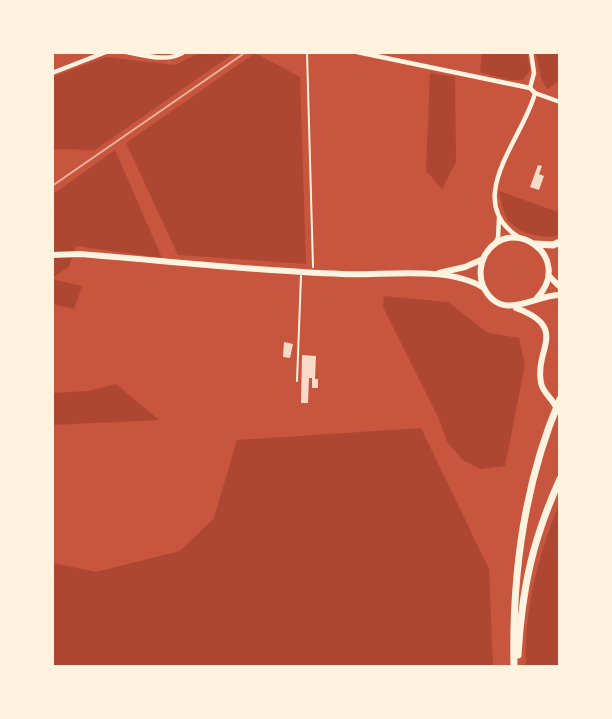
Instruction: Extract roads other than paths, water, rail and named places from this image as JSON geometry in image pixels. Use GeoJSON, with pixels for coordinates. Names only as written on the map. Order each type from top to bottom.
{"type":"FeatureCollection","features":[{"type":"Feature","properties":{"kind":"main road"},"geometry":{"type":"LineString","coordinates":[[484,288],[480,269],[483,259],[494,244],[511,238],[521,238],[535,244],[553,245],[559,242]]}},
{"type":"Feature","properties":{"kind":"main road"},"geometry":{"type":"LineString","coordinates":[[535,244],[546,258],[549,275],[547,284],[537,298]]}},
{"type":"Feature","properties":{"kind":"main road"},"geometry":{"type":"LineString","coordinates":[[52,255],[80,254],[313,272],[434,274],[466,279],[484,288],[495,300],[534,316],[542,324],[546,339],[541,381],[556,407]]}},
{"type":"Feature","properties":{"kind":"main road"},"geometry":{"type":"LineString","coordinates":[[434,274],[465,267],[483,259]]}},
{"type":"Feature","properties":{"kind":"main road"},"geometry":{"type":"LineString","coordinates":[[549,275],[559,287]]}},
{"type":"Feature","properties":{"kind":"main road"},"geometry":{"type":"LineString","coordinates":[[511,306],[559,295]]}},
{"type":"Feature","properties":{"kind":"main road"},"geometry":{"type":"LineString","coordinates":[[516,667],[515,602],[522,536],[534,475],[559,399]]}},
{"type":"Feature","properties":{"kind":"main road"},"geometry":{"type":"LineString","coordinates":[[516,667],[525,581],[538,534],[559,480]]}},
{"type":"Feature","properties":{"kind":"street"},"geometry":{"type":"LineString","coordinates":[[52,73],[106,52]]}},
{"type":"Feature","properties":{"kind":"street"},"geometry":{"type":"LineString","coordinates":[[126,52],[166,58],[184,52]]}},
{"type":"Feature","properties":{"kind":"street"},"geometry":{"type":"LineString","coordinates":[[357,52],[530,88],[559,102]]}},
{"type":"Feature","properties":{"kind":"street"},"geometry":{"type":"LineString","coordinates":[[530,88],[534,73],[531,52]]}},
{"type":"Feature","properties":{"kind":"street"},"geometry":{"type":"LineString","coordinates":[[494,244],[498,237],[499,217],[495,195],[499,172],[536,93]]}},
{"type":"Feature","properties":{"kind":"street"},"geometry":{"type":"LineString","coordinates":[[499,217],[508,229],[521,238]]}},
{"type":"Feature","properties":{"kind":"lane"},"geometry":{"type":"LineString","coordinates":[[297,381],[301,271]]}},
{"type":"Feature","properties":{"kind":"railway"},"geometry":{"type":"LineString","coordinates":[[52,186],[246,52]]}}]}
